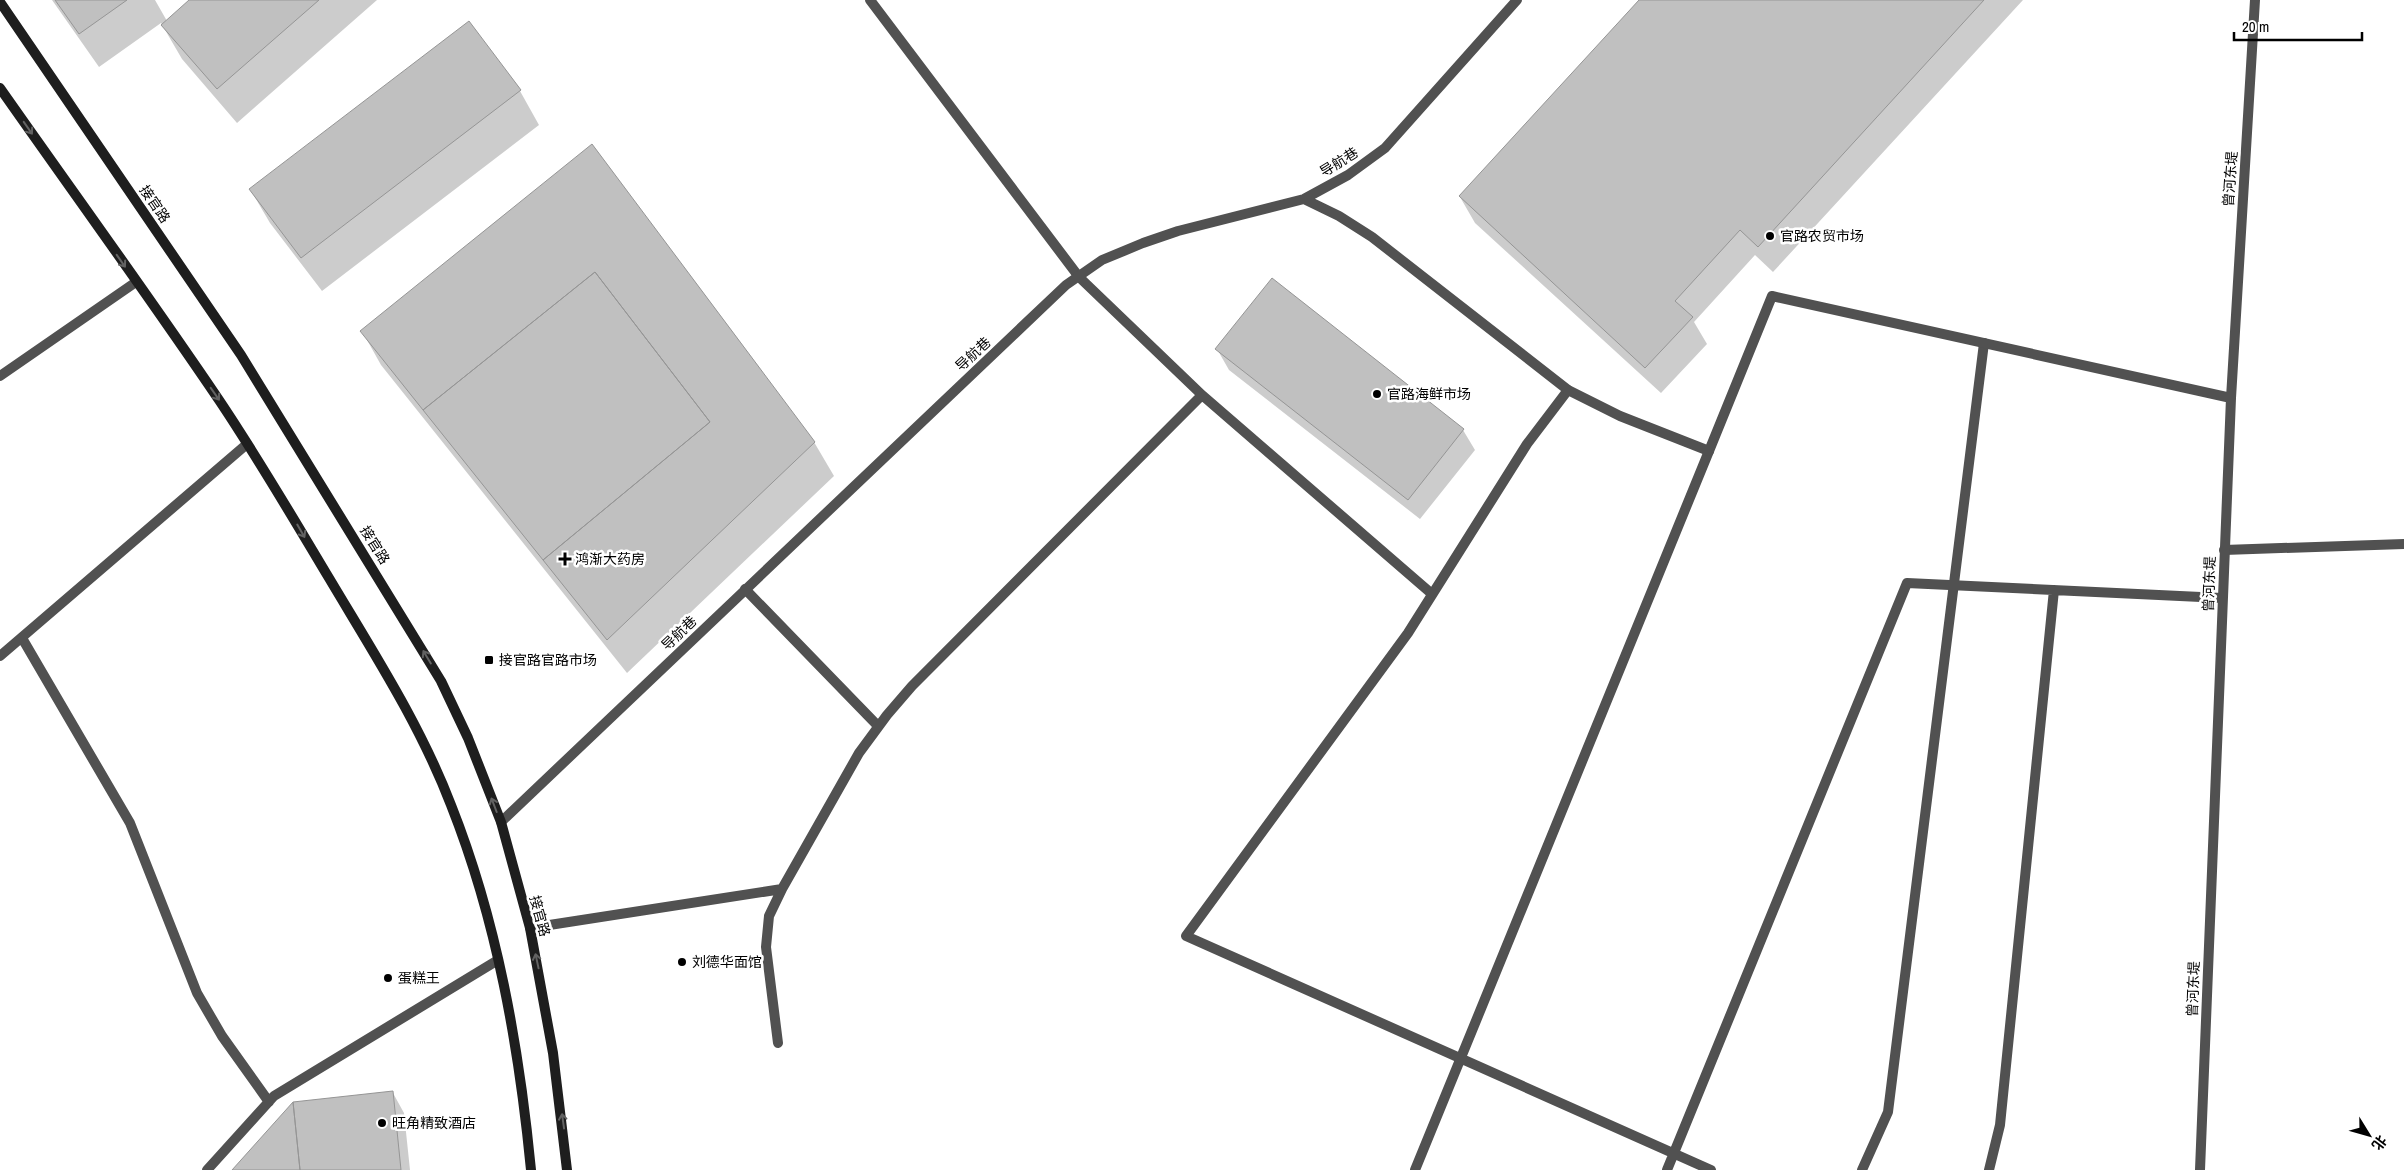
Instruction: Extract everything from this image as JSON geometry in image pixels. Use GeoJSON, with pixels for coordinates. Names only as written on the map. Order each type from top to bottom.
{"type":"FeatureCollection","features":[{"type":"Feature","properties":{"kind":"main road","name":"接官路"},"geometry":{"type":"LineString","coordinates":[[0,2],[241,355],[442,681],[468,738],[501,822],[530,928],[553,1053],[567,1170]]}},
{"type":"Feature","properties":{"kind":"main road"},"geometry":{"type":"LineString","coordinates":[[0,88],[219,400],[393,684],[423,742],[451,802],[474,868],[498,960],[517,1052],[531,1170]]}},
{"type":"Feature","properties":{"kind":"street"},"geometry":{"type":"LineString","coordinates":[[870,0],[1079,277],[1202,395],[1432,594]]}},
{"type":"Feature","properties":{"kind":"street","name":"导航巷"},"geometry":{"type":"LineString","coordinates":[[501,822],[1066,285],[1102,260],[1169,234],[1304,199],[1348,175],[1385,148],[1517,0]]}},
{"type":"Feature","properties":{"kind":"street","name":"曾河东堤"},"geometry":{"type":"LineString","coordinates":[[2200,1170],[2231,398],[2255,0]]}},
{"type":"Feature","properties":{"kind":"street"},"geometry":{"type":"LineString","coordinates":[[1304,199],[1339,216],[1372,236],[1568,390],[1620,416],[1709,451]]}},
{"type":"Feature","properties":{"kind":"street"},"geometry":{"type":"LineString","coordinates":[[0,376],[136,282]]}},
{"type":"Feature","properties":{"kind":"street"},"geometry":{"type":"LineString","coordinates":[[1415,1170],[1772,296],[2231,398]]}},
{"type":"Feature","properties":{"kind":"street"},"geometry":{"type":"LineString","coordinates":[[1862,1170],[1888,1112],[1984,343]]}},
{"type":"Feature","properties":{"kind":"street"},"geometry":{"type":"LineString","coordinates":[[1568,390],[1527,444],[1408,633],[1186,936],[1711,1170]]}},
{"type":"Feature","properties":{"kind":"street"},"geometry":{"type":"LineString","coordinates":[[778,1043],[766,947],[769,916],[782,889],[859,753],[878,726],[912,686],[1202,395]]}},
{"type":"Feature","properties":{"kind":"street"},"geometry":{"type":"LineString","coordinates":[[0,656],[247,444]]}},
{"type":"Feature","properties":{"kind":"street"},"geometry":{"type":"LineString","coordinates":[[2224,550],[2404,544]]}},
{"type":"Feature","properties":{"kind":"street"},"geometry":{"type":"LineString","coordinates":[[1667,1170],[1907,583],[2222,598]]}},
{"type":"Feature","properties":{"kind":"street"},"geometry":{"type":"LineString","coordinates":[[746,588],[878,726]]}},
{"type":"Feature","properties":{"kind":"street"},"geometry":{"type":"LineString","coordinates":[[1989,1170],[2000,1125],[2054,590]]}},
{"type":"Feature","properties":{"kind":"street"},"geometry":{"type":"LineString","coordinates":[[22,638],[130,823],[197,993],[222,1036],[269,1102]]}},
{"type":"Feature","properties":{"kind":"street"},"geometry":{"type":"LineString","coordinates":[[530,928],[782,889]]}},
{"type":"Feature","properties":{"kind":"street"},"geometry":{"type":"LineString","coordinates":[[207,1170],[269,1102],[292,1085],[498,960]]}},
{"type":"Feature","properties":{"kind":"building"},"geometry":{"type":"Polygon","coordinates":[[[55,0],[127,0],[79,34],[55,0]]]}},
{"type":"Feature","properties":{"kind":"building"},"geometry":{"type":"Polygon","coordinates":[[[189,0],[319,0],[217,89],[161,25],[189,0]]]}},
{"type":"Feature","properties":{"kind":"building"},"geometry":{"type":"Polygon","coordinates":[[[1639,0],[1984,0],[1758,247],[1740,230],[1675,301],[1693,317],[1645,368],[1459,196],[1639,0]]]}},
{"type":"Feature","properties":{"kind":"building"},"geometry":{"type":"Polygon","coordinates":[[[469,21],[521,90],[301,258],[249,189],[469,21]]]}},
{"type":"Feature","properties":{"kind":"building"},"geometry":{"type":"Polygon","coordinates":[[[592,144],[815,442],[607,640],[543,560],[710,422],[595,272],[423,410],[360,331],[592,144]]]}},
{"type":"Feature","properties":{"kind":"building"},"geometry":{"type":"Polygon","coordinates":[[[595,272],[710,422],[543,560],[423,410],[595,272]]]}},
{"type":"Feature","properties":{"kind":"building"},"geometry":{"type":"Polygon","coordinates":[[[1272,278],[1464,429],[1408,500],[1215,349],[1272,278]]]}},
{"type":"Feature","properties":{"kind":"building"},"geometry":{"type":"Polygon","coordinates":[[[393,1091],[401,1170],[300,1170],[293,1102],[393,1091]]]}},
{"type":"Feature","properties":{"kind":"building"},"geometry":{"type":"Polygon","coordinates":[[[293,1102],[300,1170],[232,1170],[293,1102]]]}},
{"type":"Feature","properties":{"kind":"place","name":"官路农贸市场"},"geometry":{"type":"Point","coordinates":[1770,236]}},
{"type":"Feature","properties":{"kind":"place","name":"官路海鲜市场"},"geometry":{"type":"Point","coordinates":[1377,394]}},
{"type":"Feature","properties":{"kind":"place","name":"鸿渐大药房"},"geometry":{"type":"Point","coordinates":[565,559]}},
{"type":"Feature","properties":{"kind":"place","name":"接官路官路市场"},"geometry":{"type":"Point","coordinates":[489,660]}},
{"type":"Feature","properties":{"kind":"place","name":"刘德华面馆"},"geometry":{"type":"Point","coordinates":[682,962]}},
{"type":"Feature","properties":{"kind":"place","name":"蛋糕王"},"geometry":{"type":"Point","coordinates":[388,978]}},
{"type":"Feature","properties":{"kind":"place","name":"旺角精致酒店"},"geometry":{"type":"Point","coordinates":[382,1123]}}]}
